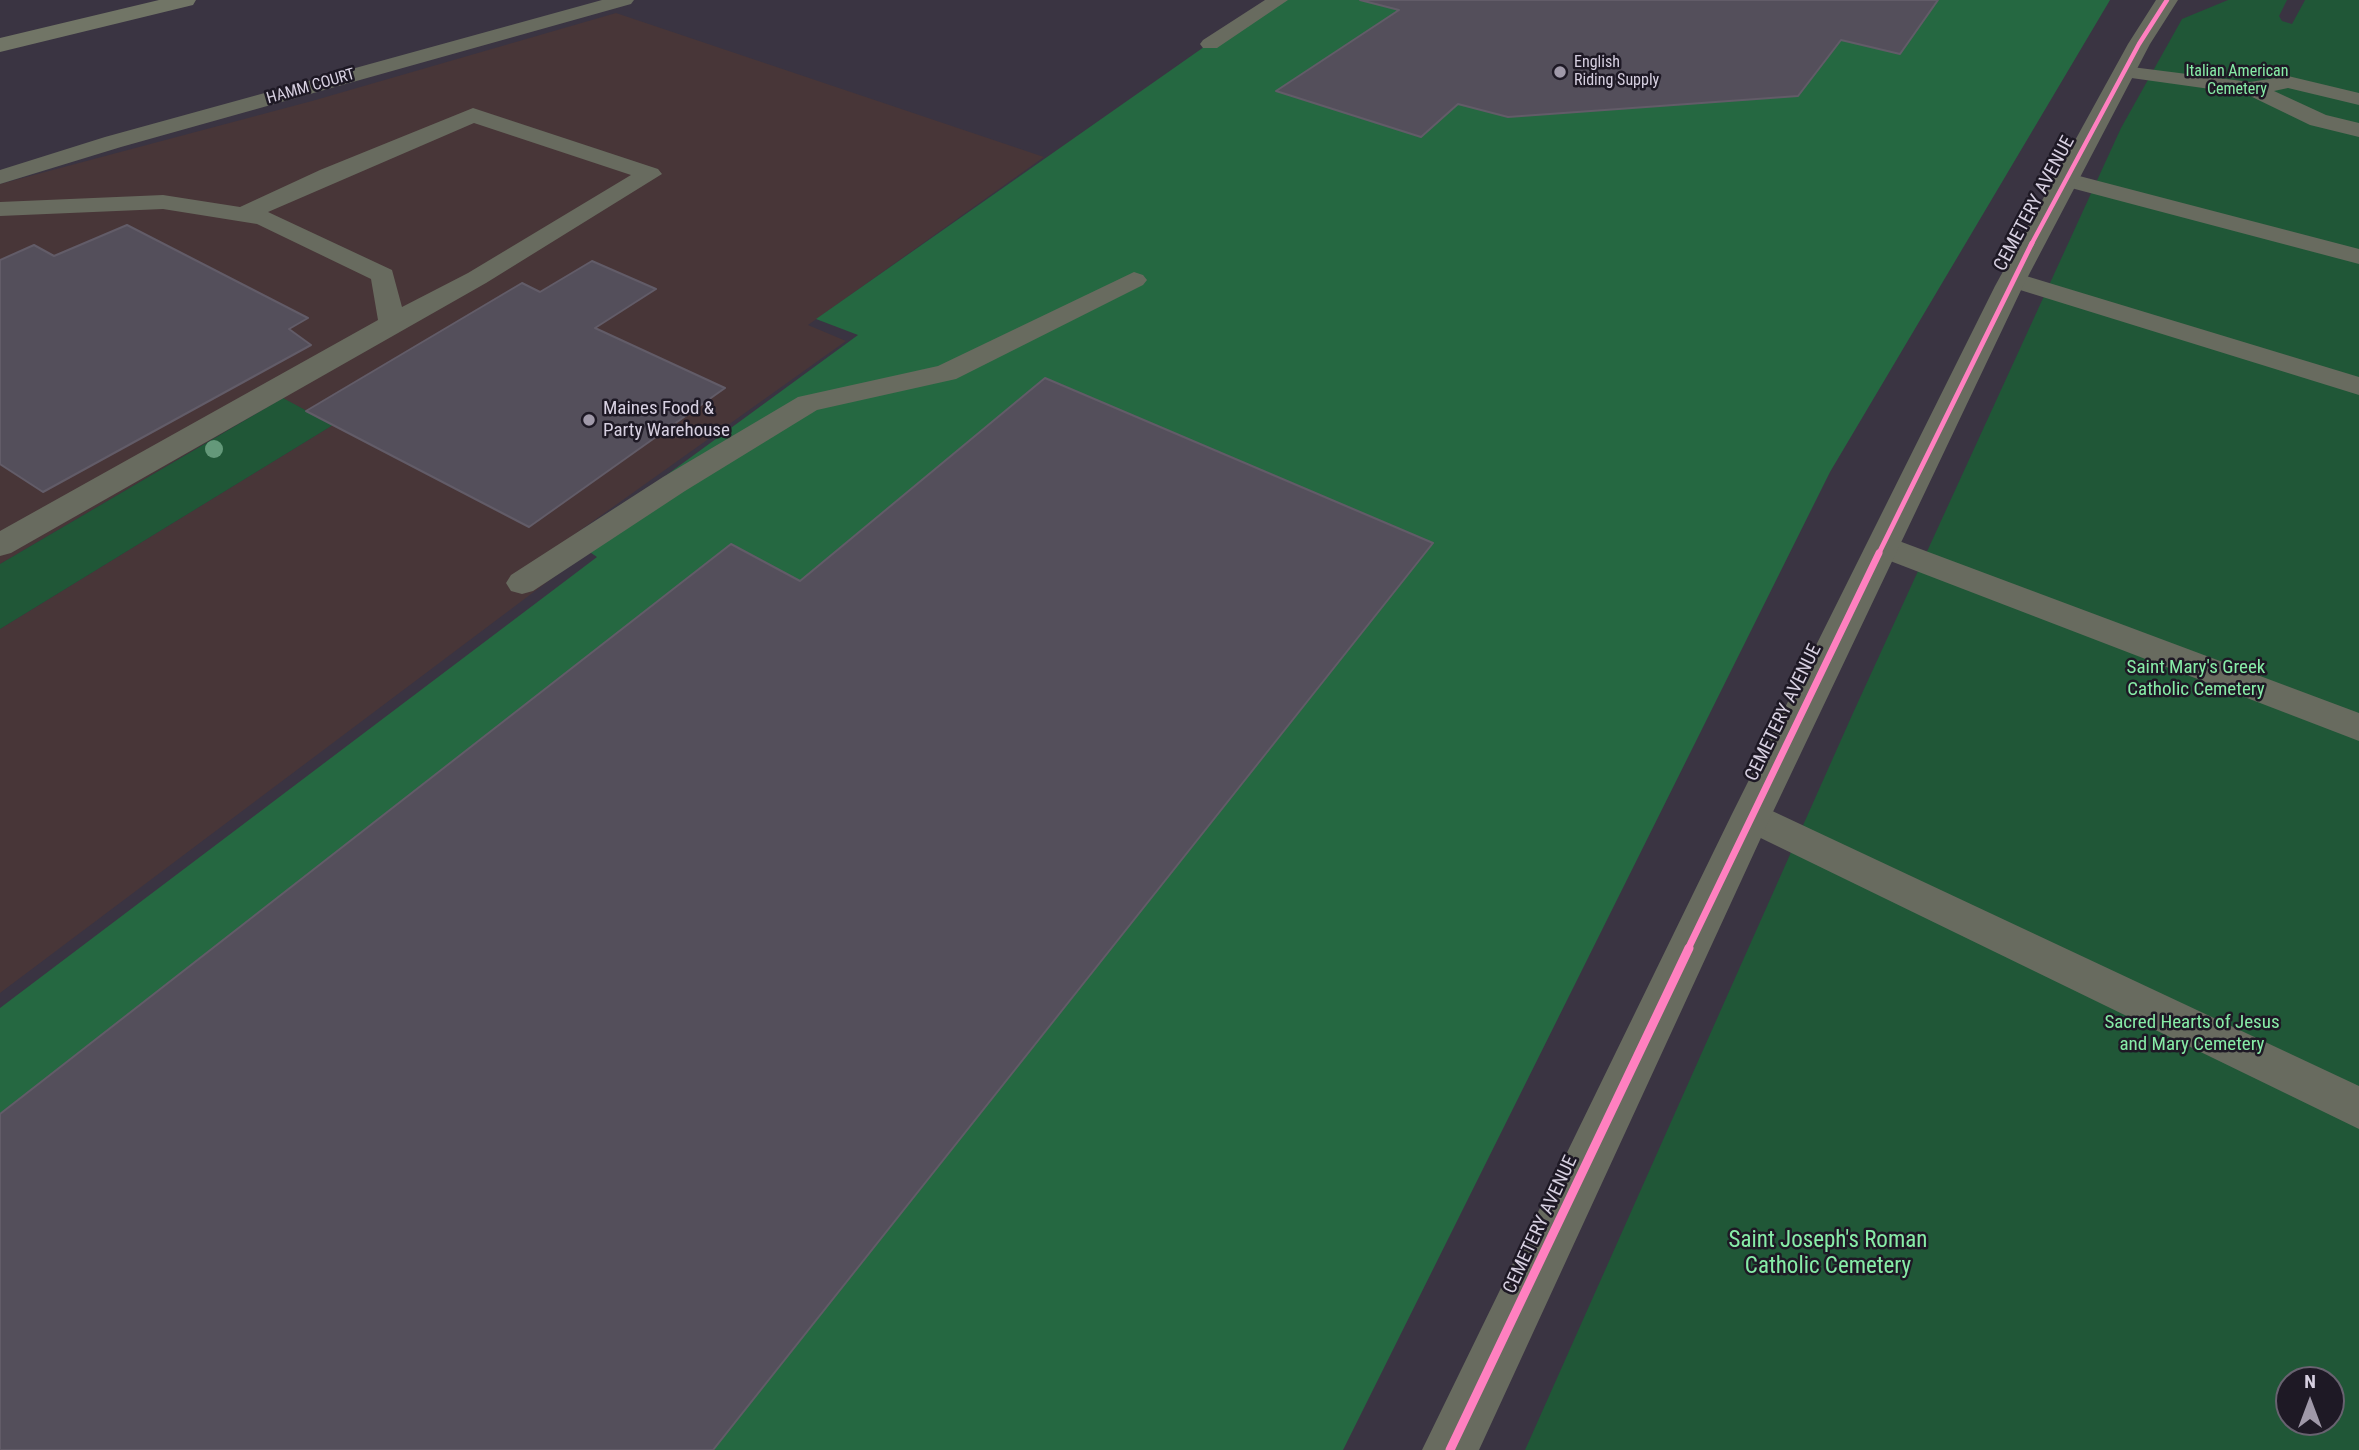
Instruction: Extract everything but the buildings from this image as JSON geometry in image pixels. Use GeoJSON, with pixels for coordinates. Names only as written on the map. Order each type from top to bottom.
{"type":"FeatureCollection","features":[{"type":"Feature","properties":{"kind":"main road"},"geometry":{"type":"LineString","coordinates":[[0,45],[186,0]]}},
{"type":"Feature","properties":{"kind":"street","name":"CEMETERY AVENUE"},"geometry":{"type":"LineString","coordinates":[[1450,1450],[1751,816],[2013,280],[2064,180],[2167,0]]}},
{"type":"Feature","properties":{"kind":"lane","name":"HAMM COURT"},"geometry":{"type":"LineString","coordinates":[[0,177],[113,142],[624,0]]}},
{"type":"Feature","properties":{"kind":"lane"},"geometry":{"type":"LineString","coordinates":[[1210,44],[1278,0]]}},
{"type":"Feature","properties":{"kind":"lane"},"geometry":{"type":"LineString","coordinates":[[2124,72],[2250,88],[2288,82],[2359,99]]}},
{"type":"Feature","properties":{"kind":"lane"},"geometry":{"type":"LineString","coordinates":[[2250,88],[2318,120],[2359,130]]}},
{"type":"Feature","properties":{"kind":"lane"},"geometry":{"type":"LineString","coordinates":[[0,545],[392,323],[477,278],[650,174],[473,115],[328,175],[243,215]]}},
{"type":"Feature","properties":{"kind":"lane"},"geometry":{"type":"LineString","coordinates":[[2064,180],[2359,257]]}},
{"type":"Feature","properties":{"kind":"lane"},"geometry":{"type":"LineString","coordinates":[[0,209],[163,202],[263,218],[383,275],[392,323]]}},
{"type":"Feature","properties":{"kind":"lane"},"geometry":{"type":"LineString","coordinates":[[522,583],[674,484],[808,403],[946,373],[1134,280]]}},
{"type":"Feature","properties":{"kind":"lane"},"geometry":{"type":"LineString","coordinates":[[2013,280],[2359,386]]}},
{"type":"Feature","properties":{"kind":"lane"},"geometry":{"type":"LineString","coordinates":[[1883,546],[2359,727]]}},
{"type":"Feature","properties":{"kind":"lane"},"geometry":{"type":"LineString","coordinates":[[1751,816],[2359,1108]]}},
{"type":"Feature","properties":{"kind":"shaded area"},"geometry":{"type":"Polygon","coordinates":[[[616,13],[1044,157],[808,325],[846,341],[561,544],[579,558],[0,993],[0,629],[333,425],[282,398],[0,564],[0,184],[312,101],[616,13]]]}},
{"type":"Feature","properties":{"kind":"green space"},"geometry":{"type":"Polygon","coordinates":[[[1271,0],[2110,0],[1830,472],[1343,1450],[0,1450],[0,1008],[597,557],[575,542],[858,335],[816,319],[1271,0]]]}},
{"type":"Feature","properties":{"kind":"green space"},"geometry":{"type":"Polygon","coordinates":[[[2228,0],[2287,0],[2279,16],[2282,21],[2292,24],[2305,0],[2359,0],[2359,1450],[1525,1450],[1853,713],[2121,128],[2182,19],[2228,0]]]}},
{"type":"Feature","properties":{"kind":"green space"},"geometry":{"type":"Polygon","coordinates":[[[283,398],[333,425],[0,629],[0,564],[283,398]]]}},
{"type":"Feature","properties":{"kind":"cycle path"},"geometry":{"type":"LineString","coordinates":[[1450,1450],[1751,816],[2009,286],[2139,44],[2167,0]]}},
{"type":"Feature","properties":{"kind":"place","name":"English Riding Supply"},"geometry":{"type":"Point","coordinates":[1560,72]}},
{"type":"Feature","properties":{"kind":"place","name":"Maines Food & Party Warehouse"},"geometry":{"type":"Point","coordinates":[589,420]}},
{"type":"Feature","properties":{"kind":"park label","name":"Italian American Cemetery"},"geometry":{"type":"Point","coordinates":[2237,81]}},
{"type":"Feature","properties":{"kind":"park label","name":"Saint Mary's Greek Catholic Cemetery"},"geometry":{"type":"Point","coordinates":[2196,679]}},
{"type":"Feature","properties":{"kind":"park label","name":"Sacred Hearts of Jesus and Mary Cemetery"},"geometry":{"type":"Point","coordinates":[2192,1034]}},
{"type":"Feature","properties":{"kind":"park label","name":"Saint Joseph's Roman Catholic Cemetery"},"geometry":{"type":"Point","coordinates":[1828,1254]}}]}
